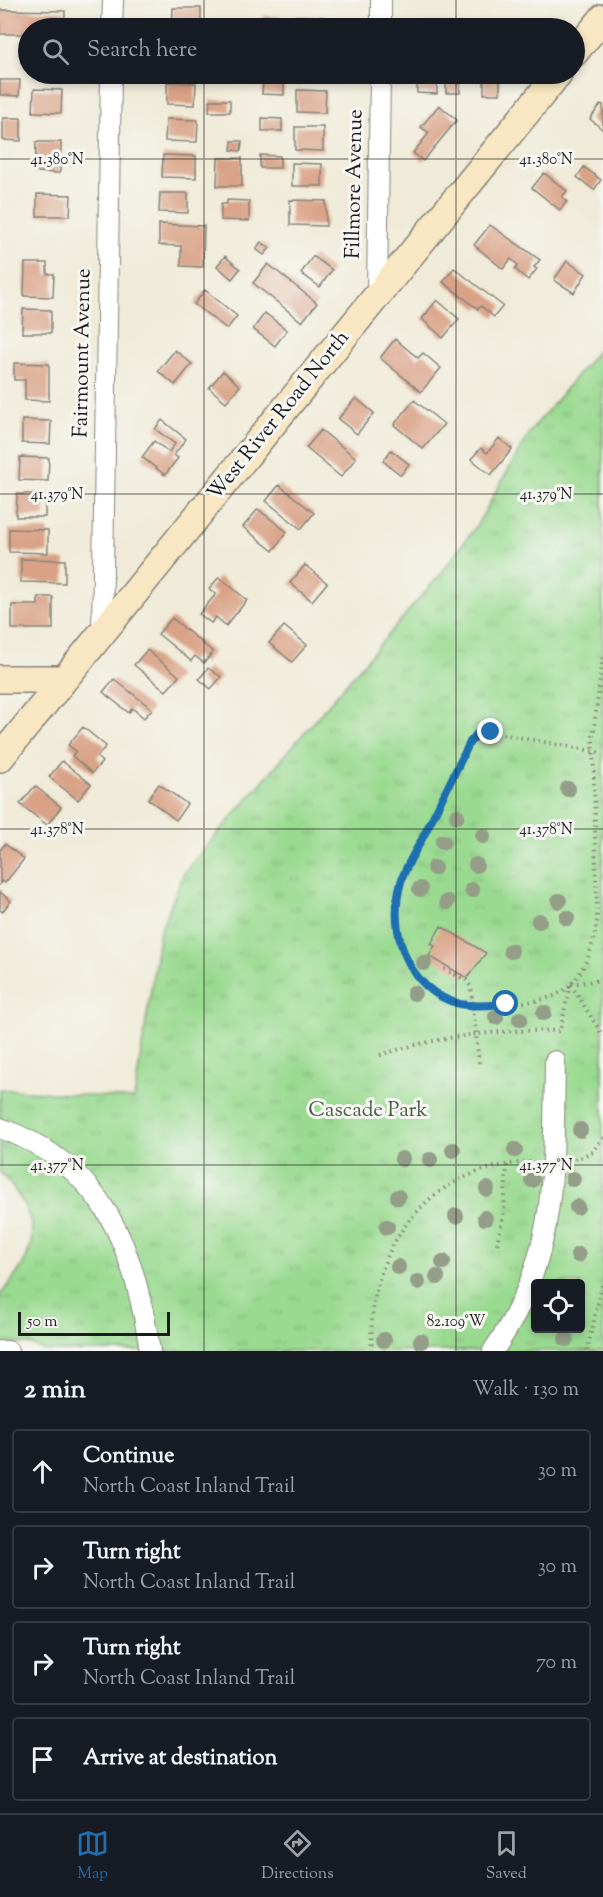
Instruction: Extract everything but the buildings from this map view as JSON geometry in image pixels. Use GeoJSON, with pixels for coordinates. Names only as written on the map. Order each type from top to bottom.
{"type":"FeatureCollection","features":[{"type":"Feature","properties":{"kind":"street"},"geometry":{"type":"LineString","coordinates":[[112,18],[113,0]]}},
{"type":"Feature","properties":{"kind":"street"},"geometry":{"type":"LineString","coordinates":[[381,0],[381,18]]}},
{"type":"Feature","properties":{"kind":"street"},"geometry":{"type":"LineString","coordinates":[[585,40],[603,18]]}},
{"type":"Feature","properties":{"kind":"street","name":"Fairmount Avenue"},"geometry":{"type":"LineString","coordinates":[[102,633],[111,84]]}},
{"type":"Feature","properties":{"kind":"street","name":"Fillmore Avenue"},"geometry":{"type":"LineString","coordinates":[[377,295],[380,84]]}},
{"type":"Feature","properties":{"kind":"street","name":"West River Road North"},"geometry":{"type":"LineString","coordinates":[[0,758],[550,84]]}},
{"type":"Feature","properties":{"kind":"street"},"geometry":{"type":"LineString","coordinates":[[0,679],[64,679]]}},
{"type":"Feature","properties":{"kind":"street"},"geometry":{"type":"LineString","coordinates":[[493,1351],[519,1310],[535,1274],[549,1218],[553,1162],[555,1061]]}},
{"type":"Feature","properties":{"kind":"street"},"geometry":{"type":"LineString","coordinates":[[0,1128],[27,1140],[62,1161],[86,1183],[103,1203],[122,1237],[132,1264],[150,1351]]}},
{"type":"Feature","properties":{"kind":"street"},"geometry":{"type":"LineString","coordinates":[[0,1351],[8,1351]]}},
{"type":"Feature","properties":{"kind":"path"},"geometry":{"type":"LineString","coordinates":[[380,1055],[475,1032],[560,1031],[570,984],[592,945],[597,919],[593,736],[603,655]]}},
{"type":"Feature","properties":{"kind":"path"},"geometry":{"type":"LineString","coordinates":[[603,753],[491,732],[477,734],[470,742],[405,870],[396,903],[399,937],[413,972],[442,996],[455,1002],[472,1006],[537,1000],[558,994],[570,984],[603,980]]}},
{"type":"Feature","properties":{"kind":"path"},"geometry":{"type":"LineString","coordinates":[[444,969],[469,984],[479,1063]]}},
{"type":"Feature","properties":{"kind":"path"},"geometry":{"type":"LineString","coordinates":[[570,984],[603,1036]]}},
{"type":"Feature","properties":{"kind":"path"},"geometry":{"type":"LineString","coordinates":[[372,1351],[371,1316],[378,1275],[403,1228],[427,1202],[448,1187],[484,1169],[507,1164],[572,1161],[585,1157],[593,1152],[603,1137]]}},
{"type":"Feature","properties":{"kind":"path"},"geometry":{"type":"LineString","coordinates":[[497,1244],[504,1212],[507,1164]]}},
{"type":"Feature","properties":{"kind":"path"},"geometry":{"type":"LineString","coordinates":[[587,1351],[603,1281]]}},
{"type":"Feature","properties":{"kind":"green space","name":"Cascade Park"},"geometry":{"type":"Polygon","coordinates":[[[603,344],[603,1351],[45,1351],[29,1344],[0,1343],[0,1295],[24,1262],[30,1248],[32,1233],[24,1204],[0,1172],[0,1089],[134,1099],[160,931],[184,873],[442,572],[477,525],[530,432],[603,344]]]}},
{"type":"Feature","properties":{"kind":"route"},"geometry":{"type":"LineString","coordinates":[[491,732],[481,732],[470,742],[405,870],[398,892],[396,915],[399,937],[408,963],[422,981],[442,996],[462,1005],[506,1004]]}}]}
